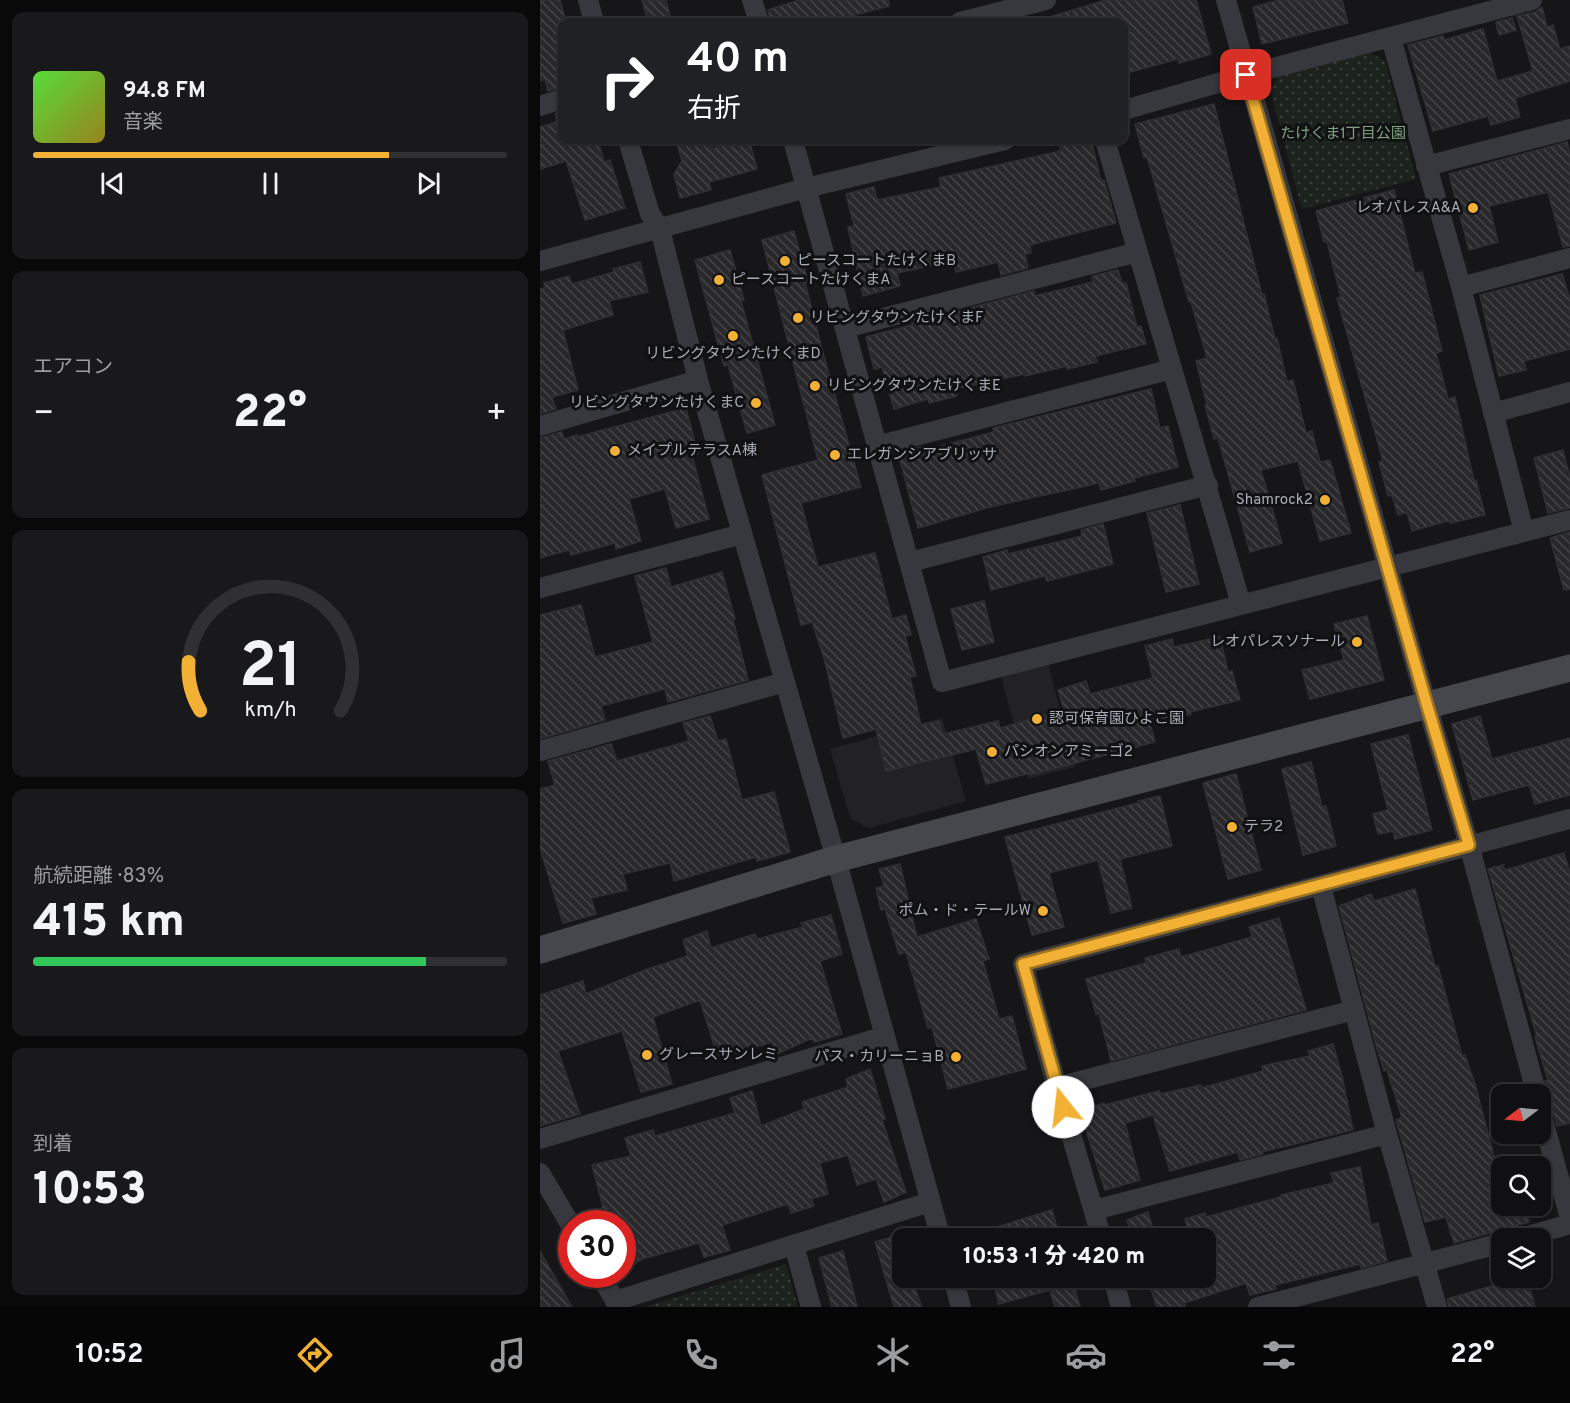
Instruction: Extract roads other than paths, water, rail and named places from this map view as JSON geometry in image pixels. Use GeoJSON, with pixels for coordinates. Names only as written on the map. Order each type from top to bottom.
{"type":"FeatureCollection","features":[{"type":"Feature","properties":{"kind":"street"},"geometry":{"type":"LineString","coordinates":[[588,0],[593,18]]}},
{"type":"Feature","properties":{"kind":"street"},"geometry":{"type":"LineString","coordinates":[[752,0],[758,18]]}},
{"type":"Feature","properties":{"kind":"street"},"geometry":{"type":"LineString","coordinates":[[976,18],[1046,0]]}},
{"type":"Feature","properties":{"kind":"street"},"geometry":{"type":"LineString","coordinates":[[1226,0],[1469,845],[1534,1084]]}},
{"type":"Feature","properties":{"kind":"street"},"geometry":{"type":"LineString","coordinates":[[1128,109],[1246,75],[1532,0]]}},
{"type":"Feature","properties":{"kind":"street"},"geometry":{"type":"LineString","coordinates":[[1391,38],[1461,287],[1524,532]]}},
{"type":"Feature","properties":{"kind":"street"},"geometry":{"type":"LineString","coordinates":[[540,106],[558,100]]}},
{"type":"Feature","properties":{"kind":"street"},"geometry":{"type":"LineString","coordinates":[[1426,166],[1570,129]]}},
{"type":"Feature","properties":{"kind":"street"},"geometry":{"type":"LineString","coordinates":[[629,144],[650,214],[660,229],[698,380],[836,859],[938,1228]]}},
{"type":"Feature","properties":{"kind":"street"},"geometry":{"type":"LineString","coordinates":[[794,144],[942,682],[1570,520]]}},
{"type":"Feature","properties":{"kind":"street"},"geometry":{"type":"LineString","coordinates":[[540,261],[806,188],[988,144]]}},
{"type":"Feature","properties":{"kind":"street"},"geometry":{"type":"LineString","coordinates":[[1106,144],[1208,485],[1241,604]]}},
{"type":"Feature","properties":{"kind":"street"},"geometry":{"type":"LineString","coordinates":[[845,328],[1138,252]]}},
{"type":"Feature","properties":{"kind":"street"},"geometry":{"type":"LineString","coordinates":[[1461,287],[1570,258]]}},
{"type":"Feature","properties":{"kind":"street"},"geometry":{"type":"LineString","coordinates":[[877,446],[1172,369]]}},
{"type":"Feature","properties":{"kind":"street"},"geometry":{"type":"LineString","coordinates":[[540,426],[698,380]]}},
{"type":"Feature","properties":{"kind":"street"},"geometry":{"type":"LineString","coordinates":[[1493,413],[1570,392]]}},
{"type":"Feature","properties":{"kind":"street"},"geometry":{"type":"LineString","coordinates":[[910,562],[1208,485]]}},
{"type":"Feature","properties":{"kind":"street"},"geometry":{"type":"LineString","coordinates":[[540,588],[742,534]]}},
{"type":"Feature","properties":{"kind":"street"},"geometry":{"type":"LineString","coordinates":[[540,950],[836,859],[1570,668]]}},
{"type":"Feature","properties":{"kind":"street"},"geometry":{"type":"LineString","coordinates":[[540,751],[785,682]]}},
{"type":"Feature","properties":{"kind":"street"},"geometry":{"type":"LineString","coordinates":[[1099,1228],[1023,964],[1570,819]]}},
{"type":"Feature","properties":{"kind":"street"},"geometry":{"type":"LineString","coordinates":[[1321,886],[1437,1307]]}},
{"type":"Feature","properties":{"kind":"street"},"geometry":{"type":"LineString","coordinates":[[1057,1087],[1354,1010]]}},
{"type":"Feature","properties":{"kind":"street"},"geometry":{"type":"LineString","coordinates":[[540,1139],[885,1036]]}},
{"type":"Feature","properties":{"kind":"street"},"geometry":{"type":"LineString","coordinates":[[1094,1210],[1388,1134]]}},
{"type":"Feature","properties":{"kind":"street"},"geometry":{"type":"LineString","coordinates":[[1550,1144],[1570,1218]]}},
{"type":"Feature","properties":{"kind":"street"},"geometry":{"type":"LineString","coordinates":[[540,1173],[562,1210]]}},
{"type":"Feature","properties":{"kind":"street"},"geometry":{"type":"LineString","coordinates":[[608,1288],[617,1304],[930,1202]]}},
{"type":"Feature","properties":{"kind":"street"},"geometry":{"type":"LineString","coordinates":[[1551,1229],[1570,1224]]}},
{"type":"Feature","properties":{"kind":"street"},"geometry":{"type":"LineString","coordinates":[[794,1245],[811,1307]]}},
{"type":"Feature","properties":{"kind":"street"},"geometry":{"type":"LineString","coordinates":[[1258,1307],[1491,1247]]}},
{"type":"Feature","properties":{"kind":"street"},"geometry":{"type":"LineString","coordinates":[[956,1288],[961,1307]]}},
{"type":"Feature","properties":{"kind":"street"},"geometry":{"type":"LineString","coordinates":[[1115,1288],[1120,1307]]}},
{"type":"Feature","properties":{"kind":"place","name":"レオパレスA&A"},"geometry":{"type":"Point","coordinates":[1473,208]}},
{"type":"Feature","properties":{"kind":"place","name":"ピースコートたけくまB"},"geometry":{"type":"Point","coordinates":[785,261]}},
{"type":"Feature","properties":{"kind":"place","name":"ピースコートたけくまA"},"geometry":{"type":"Point","coordinates":[719,280]}},
{"type":"Feature","properties":{"kind":"place","name":"リビングタウンたけくまF"},"geometry":{"type":"Point","coordinates":[798,318]}},
{"type":"Feature","properties":{"kind":"place","name":"リビングタウンたけくまD"},"geometry":{"type":"Point","coordinates":[733,336]}},
{"type":"Feature","properties":{"kind":"place","name":"リビングタウンたけくまE"},"geometry":{"type":"Point","coordinates":[815,386]}},
{"type":"Feature","properties":{"kind":"place","name":"リビングタウンたけくまC"},"geometry":{"type":"Point","coordinates":[756,403]}},
{"type":"Feature","properties":{"kind":"place","name":"メイプルテラスA棟"},"geometry":{"type":"Point","coordinates":[615,451]}},
{"type":"Feature","properties":{"kind":"place","name":"エレガンシアブリッサ"},"geometry":{"type":"Point","coordinates":[835,455]}},
{"type":"Feature","properties":{"kind":"place","name":"Shamrock2"},"geometry":{"type":"Point","coordinates":[1325,500]}},
{"type":"Feature","properties":{"kind":"place","name":"レオパレスソナール"},"geometry":{"type":"Point","coordinates":[1357,642]}},
{"type":"Feature","properties":{"kind":"place","name":"認可保育園ひよこ園"},"geometry":{"type":"Point","coordinates":[1037,719]}},
{"type":"Feature","properties":{"kind":"place","name":"パシオンアミーゴ2"},"geometry":{"type":"Point","coordinates":[992,752]}},
{"type":"Feature","properties":{"kind":"place","name":"テラ2"},"geometry":{"type":"Point","coordinates":[1232,827]}},
{"type":"Feature","properties":{"kind":"place","name":"ポム・ド・テールW"},"geometry":{"type":"Point","coordinates":[1043,911]}},
{"type":"Feature","properties":{"kind":"place","name":"グレースサンレミ"},"geometry":{"type":"Point","coordinates":[647,1055]}},
{"type":"Feature","properties":{"kind":"place","name":"パス・カリーニョB"},"geometry":{"type":"Point","coordinates":[956,1057]}},
{"type":"Feature","properties":{"kind":"park label","name":"たけくま1丁目公園"},"geometry":{"type":"Point","coordinates":[1343,134]}}]}
